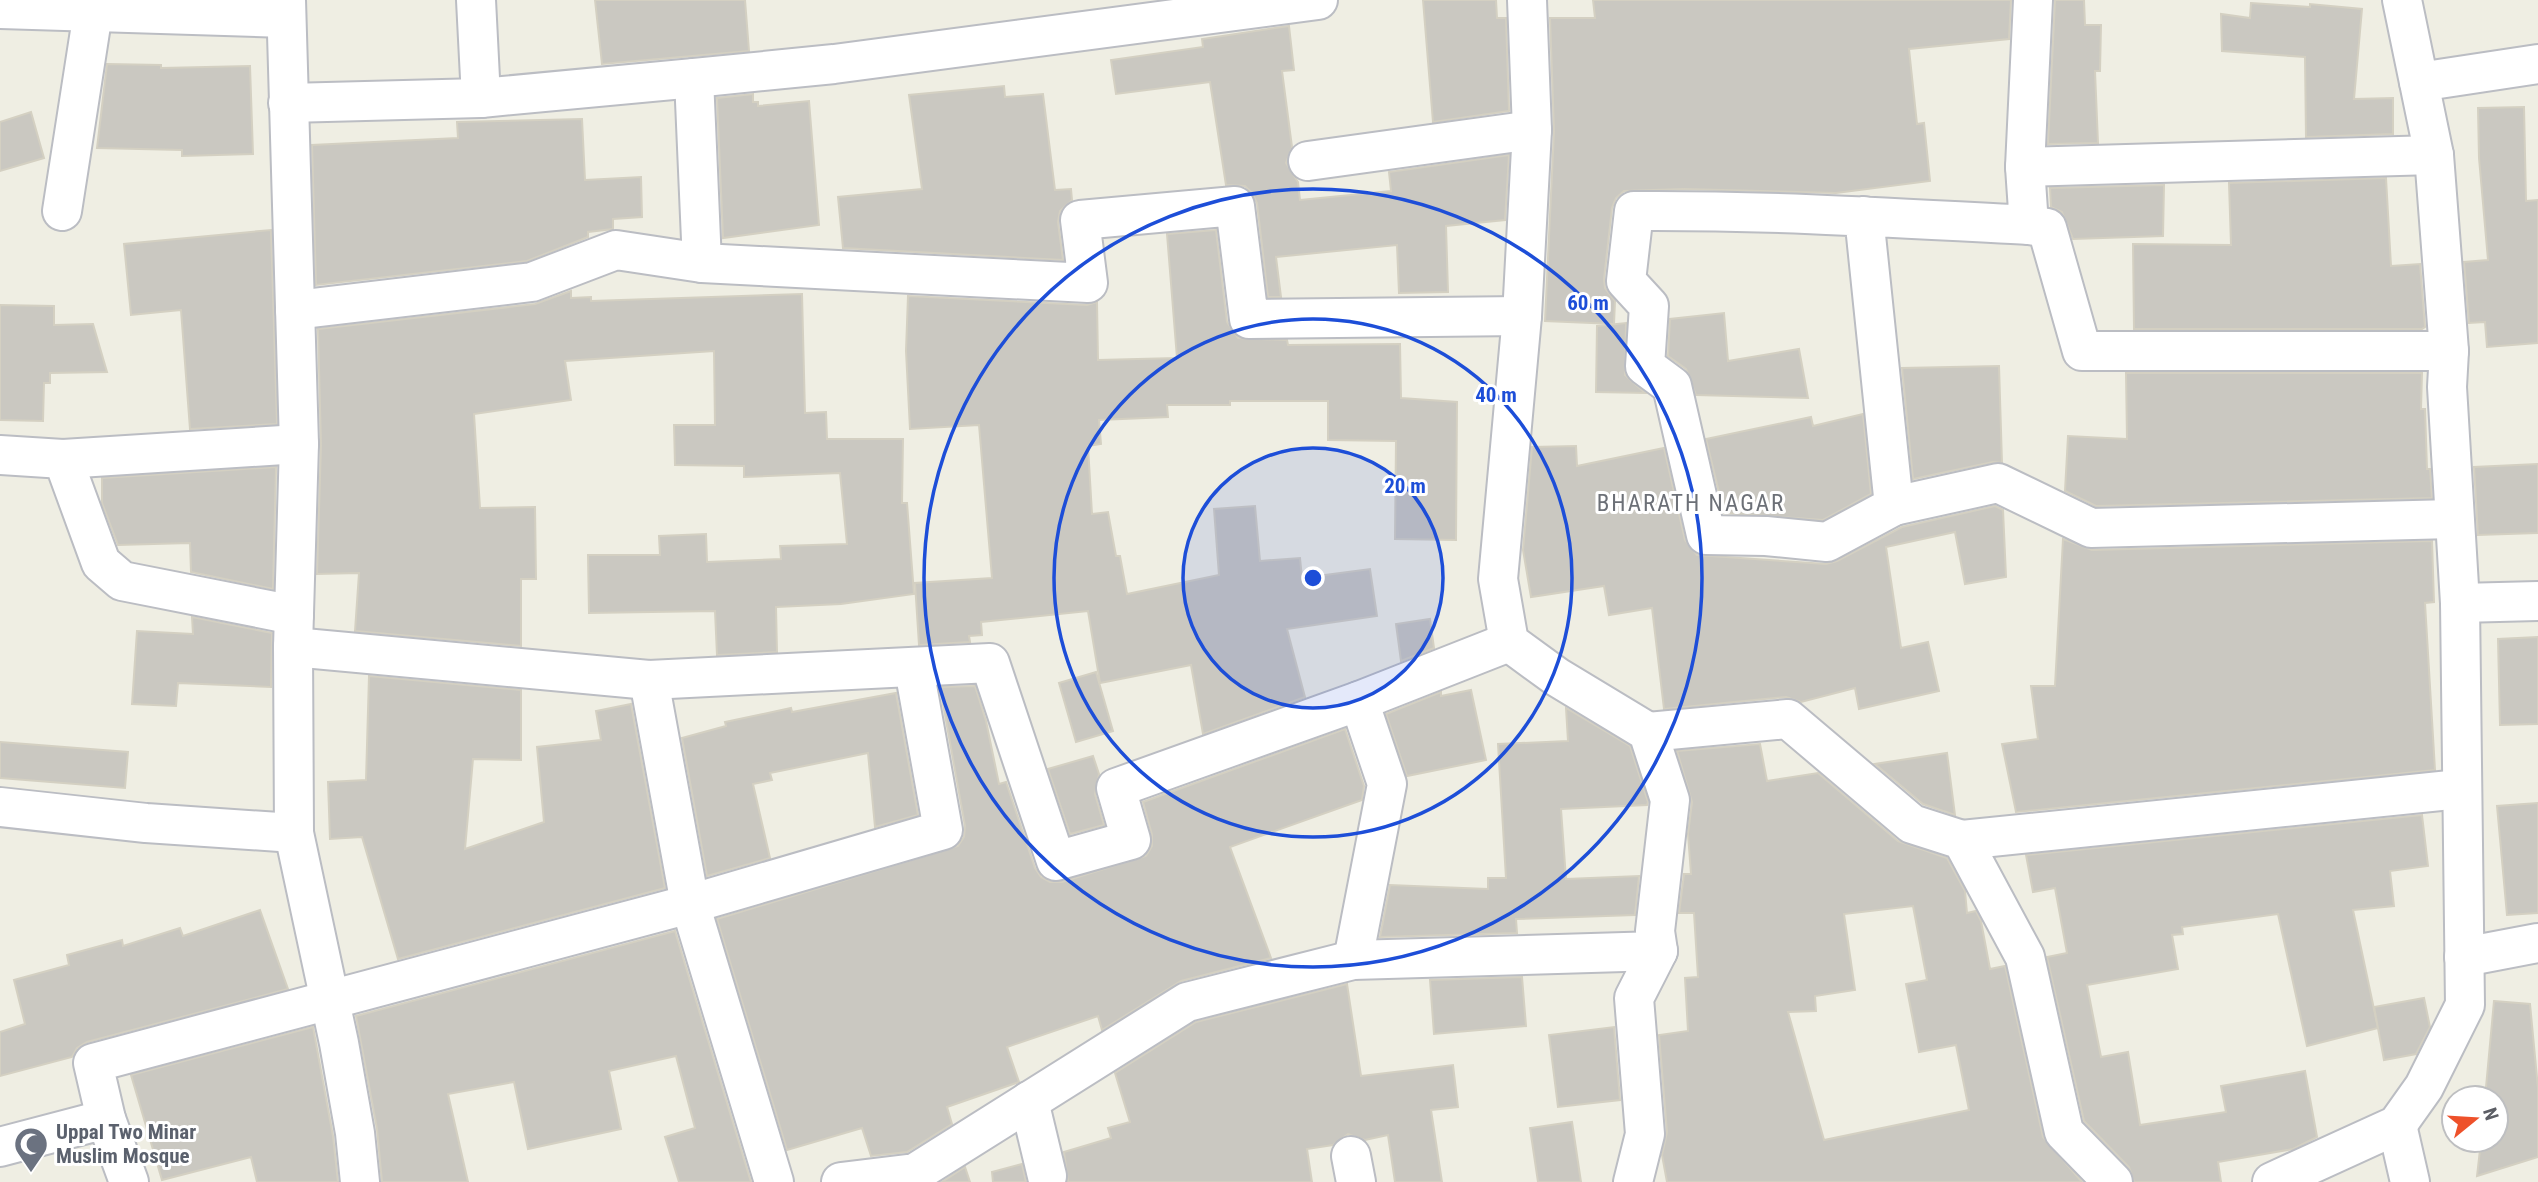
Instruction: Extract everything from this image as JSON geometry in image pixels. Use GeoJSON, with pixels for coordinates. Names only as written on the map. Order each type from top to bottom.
{"type":"FeatureCollection","features":[{"type":"Feature","properties":{"kind":"street"},"geometry":{"type":"LineString","coordinates":[[476,0],[481,98]]}},
{"type":"Feature","properties":{"kind":"street"},"geometry":{"type":"LineString","coordinates":[[288,103],[481,98],[694,78],[834,64],[1318,0]]}},
{"type":"Feature","properties":{"kind":"street"},"geometry":{"type":"LineString","coordinates":[[1527,0],[1532,130],[1522,316],[1498,579],[1509,642],[1557,677],[1648,732],[1788,719],[1912,824],[1962,840],[2460,789]]}},
{"type":"Feature","properties":{"kind":"street"},"geometry":{"type":"LineString","coordinates":[[2029,225],[2025,167],[2033,0]]}},
{"type":"Feature","properties":{"kind":"street"},"geometry":{"type":"LineString","coordinates":[[2272,1182],[2397,1125],[2424,1087],[2465,1005],[2460,789],[2460,603],[2447,387],[2449,351],[2434,155],[2402,0]]}},
{"type":"Feature","properties":{"kind":"street"},"geometry":{"type":"LineString","coordinates":[[2,6],[93,12],[286,9],[299,444],[293,631],[294,833],[331,998],[355,1133],[360,1182]]}},
{"type":"Feature","properties":{"kind":"street"},"geometry":{"type":"LineString","coordinates":[[62,211],[93,12]]}},
{"type":"Feature","properties":{"kind":"street"},"geometry":{"type":"LineString","coordinates":[[2419,82],[2538,64]]}},
{"type":"Feature","properties":{"kind":"street"},"geometry":{"type":"LineString","coordinates":[[694,78],[702,263]]}},
{"type":"Feature","properties":{"kind":"street"},"geometry":{"type":"LineString","coordinates":[[1308,161],[1532,130]]}},
{"type":"Feature","properties":{"kind":"street"},"geometry":{"type":"LineString","coordinates":[[2025,167],[2434,155]]}},
{"type":"Feature","properties":{"kind":"street"},"geometry":{"type":"LineString","coordinates":[[295,310],[532,282],[616,250],[702,263],[1088,283],[1080,220],[1235,206],[1249,319],[1522,316]]}},
{"type":"Feature","properties":{"kind":"street"},"geometry":{"type":"LineString","coordinates":[[2449,351],[2082,351],[2047,228],[1750,210],[1634,211],[1626,281],[1649,306],[1645,366],[1672,386],[1706,535],[1766,536],[1827,542],[1894,506],[1998,482],[2091,528],[2453,519]]}},
{"type":"Feature","properties":{"kind":"street"},"geometry":{"type":"LineString","coordinates":[[1864,216],[1894,506]]}},
{"type":"Feature","properties":{"kind":"street"},"geometry":{"type":"LineString","coordinates":[[0,454],[63,459],[299,444]]}},
{"type":"Feature","properties":{"kind":"street"},"geometry":{"type":"LineString","coordinates":[[63,459],[101,563],[122,581],[293,631],[649,680],[914,669],[990,663],[1056,861],[1131,841],[1116,788],[1359,701],[1509,642]]}},
{"type":"Feature","properties":{"kind":"street"},"geometry":{"type":"LineString","coordinates":[[2460,603],[2538,601]]}},
{"type":"Feature","properties":{"kind":"street"},"geometry":{"type":"LineString","coordinates":[[129,1182],[106,1119],[93,1063],[690,904],[943,830],[914,669]]}},
{"type":"Feature","properties":{"kind":"street"},"geometry":{"type":"LineString","coordinates":[[649,680],[690,904],[774,1182]]}},
{"type":"Feature","properties":{"kind":"street"},"geometry":{"type":"LineString","coordinates":[[1353,960],[1387,784],[1359,701]]}},
{"type":"Feature","properties":{"kind":"street"},"geometry":{"type":"LineString","coordinates":[[1633,1182],[1645,1135],[1634,998],[1658,951],[1655,931],[1670,800],[1648,732]]}},
{"type":"Feature","properties":{"kind":"street"},"geometry":{"type":"LineString","coordinates":[[0,807],[146,823],[294,833]]}},
{"type":"Feature","properties":{"kind":"street"},"geometry":{"type":"LineString","coordinates":[[1962,840],[2025,957],[2064,1132],[2113,1182]]}},
{"type":"Feature","properties":{"kind":"street"},"geometry":{"type":"LineString","coordinates":[[2463,957],[2538,943]]}},
{"type":"Feature","properties":{"kind":"street"},"geometry":{"type":"LineString","coordinates":[[841,1182],[916,1177],[1029,1101],[1187,1002],[1353,960],[1658,951]]}},
{"type":"Feature","properties":{"kind":"street"},"geometry":{"type":"LineString","coordinates":[[1029,1101],[1047,1176]]}},
{"type":"Feature","properties":{"kind":"street"},"geometry":{"type":"LineString","coordinates":[[0,1147],[106,1119]]}},
{"type":"Feature","properties":{"kind":"street"},"geometry":{"type":"LineString","coordinates":[[2397,1125],[2410,1182]]}},
{"type":"Feature","properties":{"kind":"building"},"geometry":{"type":"Polygon","coordinates":[[[595,0],[745,0],[749,51],[602,64],[595,0]]]}},
{"type":"Feature","properties":{"kind":"building"},"geometry":{"type":"Polygon","coordinates":[[[1423,0],[1496,0],[1497,18],[1506,18],[1509,111],[1433,122],[1423,0]]]}},
{"type":"Feature","properties":{"kind":"building"},"geometry":{"type":"Polygon","coordinates":[[[1593,0],[2011,0],[2009,39],[1909,49],[1917,124],[1924,123],[1930,181],[1836,193],[1684,189],[1624,191],[1616,198],[1612,208],[1604,279],[1605,288],[1615,301],[1614,324],[1545,321],[1554,131],[1550,18],[1595,18],[1593,0]]]}},
{"type":"Feature","properties":{"kind":"building"},"geometry":{"type":"Polygon","coordinates":[[[2055,0],[2084,0],[2085,25],[2101,25],[2100,71],[2095,71],[2098,143],[2048,144],[2055,0]]]}},
{"type":"Feature","properties":{"kind":"building"},"geometry":{"type":"Polygon","coordinates":[[[2251,3],[2310,7],[2310,4],[2362,9],[2354,99],[2393,98],[2393,134],[2306,137],[2305,57],[2222,51],[2221,14],[2250,18],[2251,3]]]}},
{"type":"Feature","properties":{"kind":"building"},"geometry":{"type":"Polygon","coordinates":[[[1289,26],[1294,70],[1282,71],[1292,147],[1286,163],[1298,182],[1300,200],[1391,191],[1389,172],[1509,155],[1505,220],[1446,226],[1448,292],[1399,293],[1397,245],[1276,257],[1281,297],[1268,297],[1257,203],[1245,186],[1226,185],[1210,82],[1116,94],[1111,60],[1203,47],[1202,39],[1289,26]]]}},
{"type":"Feature","properties":{"kind":"building"},"geometry":{"type":"Polygon","coordinates":[[[107,64],[161,65],[161,68],[250,66],[253,154],[182,156],[182,150],[97,148],[107,64]]]}},
{"type":"Feature","properties":{"kind":"building"},"geometry":{"type":"Polygon","coordinates":[[[1004,86],[1005,97],[1043,94],[1055,190],[1071,189],[1072,200],[1060,211],[1058,222],[1063,260],[843,248],[838,197],[922,189],[909,95],[1004,86]]]}},
{"type":"Feature","properties":{"kind":"building"},"geometry":{"type":"Polygon","coordinates":[[[753,94],[753,102],[758,102],[758,106],[809,101],[819,225],[723,238],[717,98],[753,94]]]}},
{"type":"Feature","properties":{"kind":"building"},"geometry":{"type":"Polygon","coordinates":[[[2524,107],[2526,201],[2538,200],[2538,343],[2487,347],[2485,322],[2469,323],[2464,262],[2488,260],[2479,158],[2478,108],[2524,107]]]}},
{"type":"Feature","properties":{"kind":"building"},"geometry":{"type":"Polygon","coordinates":[[[31,112],[44,158],[0,171],[0,122],[31,112]]]}},
{"type":"Feature","properties":{"kind":"building"},"geometry":{"type":"Polygon","coordinates":[[[582,119],[585,180],[641,177],[642,217],[613,219],[613,229],[588,232],[588,237],[527,261],[316,285],[312,145],[458,138],[457,122],[582,119]]]}},
{"type":"Feature","properties":{"kind":"building"},"geometry":{"type":"Polygon","coordinates":[[[2386,178],[2391,266],[2420,264],[2425,327],[2422,329],[2134,329],[2133,244],[2231,245],[2229,183],[2386,178]]]}},
{"type":"Feature","properties":{"kind":"building"},"geometry":{"type":"Polygon","coordinates":[[[2164,185],[2163,236],[2073,239],[2062,212],[2051,207],[2050,188],[2164,185]]]}},
{"type":"Feature","properties":{"kind":"building"},"geometry":{"type":"Polygon","coordinates":[[[271,230],[277,424],[190,429],[181,310],[131,315],[124,244],[271,230]]]}},
{"type":"Feature","properties":{"kind":"building"},"geometry":{"type":"Polygon","coordinates":[[[1216,230],[1227,322],[1238,338],[1287,340],[1288,345],[1400,344],[1401,398],[1457,402],[1456,540],[1395,539],[1396,441],[1328,440],[1328,401],[1230,401],[1230,405],[1167,405],[1168,417],[1099,420],[1101,444],[1088,446],[1092,514],[1108,512],[1116,556],[1120,556],[1127,594],[1219,575],[1214,509],[1255,506],[1260,561],[1300,558],[1302,578],[1370,569],[1377,616],[1287,629],[1305,697],[1203,734],[1191,665],[1100,683],[1088,611],[981,622],[982,635],[969,636],[970,642],[919,645],[915,583],[992,578],[979,425],[910,429],[906,351],[908,296],[1087,305],[1097,302],[1098,360],[1177,358],[1167,234],[1216,230]]]}},
{"type":"Feature","properties":{"kind":"building"},"geometry":{"type":"Polygon","coordinates":[[[571,291],[571,298],[591,297],[591,301],[802,294],[805,413],[826,412],[827,439],[903,439],[902,503],[907,503],[914,594],[841,604],[776,607],[777,652],[717,655],[715,611],[589,613],[588,555],[660,555],[659,536],[706,534],[707,562],[781,559],[780,546],[847,544],[840,473],[744,477],[744,466],[675,465],[674,425],[715,425],[714,351],[565,361],[571,400],[474,414],[480,508],[535,507],[536,579],[521,579],[521,646],[355,631],[359,573],[317,574],[321,445],[318,329],[535,304],[571,291]]]}},
{"type":"Feature","properties":{"kind":"building"},"geometry":{"type":"Polygon","coordinates":[[[0,305],[54,306],[54,325],[93,324],[107,372],[50,373],[50,383],[44,383],[43,421],[0,420],[0,305]]]}},
{"type":"Feature","properties":{"kind":"building"},"geometry":{"type":"Polygon","coordinates":[[[1724,313],[1728,361],[1799,349],[1808,398],[1696,395],[1686,369],[1668,356],[1670,319],[1724,313]]]}},
{"type":"Feature","properties":{"kind":"building"},"geometry":{"type":"Polygon","coordinates":[[[1626,323],[1625,375],[1645,393],[1596,392],[1597,326],[1626,323]]]}},
{"type":"Feature","properties":{"kind":"building"},"geometry":{"type":"Polygon","coordinates":[[[1999,366],[2002,463],[1993,462],[1913,479],[1902,368],[1999,366]]]}},
{"type":"Feature","properties":{"kind":"building"},"geometry":{"type":"Polygon","coordinates":[[[2126,373],[2422,373],[2421,409],[2425,409],[2427,469],[2430,469],[2432,498],[2096,506],[2065,491],[2068,436],[2127,439],[2126,373]]]}},
{"type":"Feature","properties":{"kind":"building"},"geometry":{"type":"Polygon","coordinates":[[[1863,414],[1871,494],[1823,520],[1724,513],[1706,439],[1811,417],[1813,426],[1863,414]]]}},
{"type":"Feature","properties":{"kind":"building"},"geometry":{"type":"Polygon","coordinates":[[[1576,446],[1577,466],[1664,448],[1685,540],[1697,555],[1826,564],[1837,561],[1902,527],[1995,506],[2003,510],[2006,577],[1965,584],[1955,532],[1886,547],[1901,648],[1928,642],[1939,691],[1859,709],[1855,688],[1801,702],[1786,697],[1664,709],[1652,608],[1609,615],[1604,586],[1531,597],[1523,550],[1532,447],[1576,446]]]}},
{"type":"Feature","properties":{"kind":"building"},"geometry":{"type":"Polygon","coordinates":[[[2538,464],[2538,533],[2478,535],[2474,467],[2538,464]]]}},
{"type":"Feature","properties":{"kind":"building"},"geometry":{"type":"Polygon","coordinates":[[[276,467],[273,589],[191,572],[190,543],[118,545],[102,503],[102,478],[276,467]]]}},
{"type":"Feature","properties":{"kind":"building"},"geometry":{"type":"Polygon","coordinates":[[[2063,539],[2092,550],[2432,541],[2434,602],[2425,603],[2435,770],[2016,812],[2002,744],[2038,739],[2031,686],[2055,686],[2063,539]]]}},
{"type":"Feature","properties":{"kind":"building"},"geometry":{"type":"Polygon","coordinates":[[[192,617],[272,633],[271,687],[178,683],[176,706],[132,704],[137,631],[193,634],[192,617]]]}},
{"type":"Feature","properties":{"kind":"building"},"geometry":{"type":"Polygon","coordinates":[[[1430,619],[1434,648],[1401,661],[1396,624],[1430,619]]]}},
{"type":"Feature","properties":{"kind":"building"},"geometry":{"type":"Polygon","coordinates":[[[2538,637],[2538,724],[2500,725],[2498,639],[2538,637]]]}},
{"type":"Feature","properties":{"kind":"building"},"geometry":{"type":"Polygon","coordinates":[[[1096,672],[1113,731],[1076,742],[1059,683],[1096,672]]]}},
{"type":"Feature","properties":{"kind":"building"},"geometry":{"type":"Polygon","coordinates":[[[369,676],[521,690],[521,760],[473,759],[465,849],[544,822],[537,747],[601,740],[596,711],[631,704],[665,888],[398,959],[362,837],[330,839],[328,782],[366,780],[369,676]]]}},
{"type":"Feature","properties":{"kind":"building"},"geometry":{"type":"Polygon","coordinates":[[[975,686],[986,721],[999,784],[1006,782],[1035,868],[1041,877],[1050,882],[1062,882],[1146,856],[1152,846],[1152,835],[1143,802],[1345,729],[1364,786],[1362,800],[1230,847],[1271,958],[1181,981],[1102,1030],[1098,1016],[1007,1047],[1019,1082],[947,1107],[952,1124],[907,1152],[871,1156],[862,1128],[787,1150],[717,919],[958,846],[964,837],[965,826],[940,687],[975,686]]]}},
{"type":"Feature","properties":{"kind":"building"},"geometry":{"type":"Polygon","coordinates":[[[1471,690],[1486,760],[1407,776],[1386,714],[1441,692],[1441,696],[1471,690]]]}},
{"type":"Feature","properties":{"kind":"building"},"geometry":{"type":"Polygon","coordinates":[[[896,693],[918,815],[875,827],[868,753],[770,773],[772,780],[753,784],[770,858],[707,876],[682,738],[726,726],[725,722],[791,708],[792,712],[896,693]]]}},
{"type":"Feature","properties":{"kind":"building"},"geometry":{"type":"Polygon","coordinates":[[[1566,708],[1630,746],[1648,802],[1647,805],[1561,809],[1566,879],[1639,876],[1635,915],[1516,919],[1517,933],[1380,937],[1390,885],[1488,889],[1488,878],[1506,878],[1498,744],[1568,741],[1566,708]]]}},
{"type":"Feature","properties":{"kind":"building"},"geometry":{"type":"Polygon","coordinates":[[[0,742],[128,752],[125,788],[0,778],[0,742]]]}},
{"type":"Feature","properties":{"kind":"building"},"geometry":{"type":"Polygon","coordinates":[[[1760,744],[1767,781],[1818,773],[1898,841],[1947,858],[1965,891],[1967,913],[1976,911],[1981,921],[1990,969],[2005,966],[2043,1137],[2082,1182],[1667,1182],[1662,1155],[1667,1132],[1659,1035],[1688,1031],[1685,978],[1698,977],[1694,913],[1679,913],[1684,874],[1691,874],[1688,834],[1692,802],[1677,751],[1760,744]],[[1913,906],[1844,914],[1855,990],[1815,996],[1816,1011],[1788,1012],[1824,1140],[1969,1110],[1956,1045],[1919,1052],[1906,984],[1927,980],[1913,906]]]}},
{"type":"Feature","properties":{"kind":"building"},"geometry":{"type":"Polygon","coordinates":[[[1947,753],[1955,815],[1923,804],[1875,764],[1947,753]]]}},
{"type":"Feature","properties":{"kind":"building"},"geometry":{"type":"Polygon","coordinates":[[[1093,756],[1099,774],[1095,794],[1104,825],[1070,834],[1048,769],[1093,756]]]}},
{"type":"Feature","properties":{"kind":"building"},"geometry":{"type":"Polygon","coordinates":[[[2538,803],[2538,913],[2507,915],[2497,806],[2538,803]]]}},
{"type":"Feature","properties":{"kind":"building"},"geometry":{"type":"Polygon","coordinates":[[[2422,815],[2428,866],[2390,871],[2394,906],[2353,910],[2378,1028],[2307,1046],[2278,914],[2182,927],[2183,934],[2172,935],[2178,969],[2087,985],[2101,1057],[2128,1052],[2140,1125],[2226,1112],[2221,1086],[2305,1071],[2317,1137],[2293,1149],[2218,1162],[2221,1182],[2134,1182],[2129,1167],[2084,1121],[2047,957],[2067,953],[2055,888],[2033,892],[2026,855],[2422,815]]]}},
{"type":"Feature","properties":{"kind":"building"},"geometry":{"type":"Polygon","coordinates":[[[260,910],[288,989],[87,1042],[77,1048],[72,1057],[0,1076],[0,1032],[25,1024],[14,980],[69,965],[67,955],[122,940],[123,946],[180,928],[183,936],[260,910]]]}},
{"type":"Feature","properties":{"kind":"building"},"geometry":{"type":"Polygon","coordinates":[[[675,931],[751,1182],[679,1182],[665,1137],[695,1128],[676,1056],[609,1071],[621,1129],[528,1149],[514,1082],[448,1094],[468,1182],[382,1182],[377,1129],[356,1016],[675,931]]]}},
{"type":"Feature","properties":{"kind":"building"},"geometry":{"type":"Polygon","coordinates":[[[1522,977],[1526,1026],[1434,1034],[1430,980],[1522,977]]]}},
{"type":"Feature","properties":{"kind":"building"},"geometry":{"type":"Polygon","coordinates":[[[1347,984],[1361,1076],[1453,1065],[1458,1107],[1431,1110],[1442,1182],[1395,1182],[1388,1135],[1365,1140],[1348,1134],[1333,1145],[1307,1149],[1312,1182],[1068,1182],[1064,1152],[1111,1138],[1108,1128],[1130,1122],[1115,1073],[1196,1022],[1347,984]]]}},
{"type":"Feature","properties":{"kind":"building"},"geometry":{"type":"Polygon","coordinates":[[[2424,998],[2430,1027],[2416,1054],[2384,1060],[2374,1007],[2424,998]]]}},
{"type":"Feature","properties":{"kind":"building"},"geometry":{"type":"Polygon","coordinates":[[[2494,1001],[2530,1004],[2538,1088],[2538,1157],[2477,1176],[2480,1154],[2510,1154],[2510,1084],[2486,1084],[2494,1001]]]}},
{"type":"Feature","properties":{"kind":"building"},"geometry":{"type":"Polygon","coordinates":[[[313,1027],[333,1136],[338,1182],[257,1182],[251,1157],[162,1180],[131,1075],[313,1027]]]}},
{"type":"Feature","properties":{"kind":"building"},"geometry":{"type":"Polygon","coordinates":[[[1614,1027],[1620,1100],[1558,1107],[1549,1035],[1614,1027]]]}},
{"type":"Feature","properties":{"kind":"building"},"geometry":{"type":"Polygon","coordinates":[[[1572,1122],[1581,1182],[1538,1182],[1530,1128],[1572,1122]]]}},
{"type":"Feature","properties":{"kind":"building"},"geometry":{"type":"Polygon","coordinates":[[[1022,1164],[1026,1182],[993,1182],[992,1172],[1022,1164]]]}},
{"type":"Feature","properties":{"kind":"building"},"geometry":{"type":"Polygon","coordinates":[[[965,1167],[970,1182],[942,1182],[965,1167]]]}},
{"type":"Feature","properties":{"kind":"place","name":"Uppal Two Minar Muslim Mosque"},"geometry":{"type":"Point","coordinates":[31,1174]}},
{"type":"Feature","properties":{"kind":"district","name":"BHARATH NAGAR"},"geometry":{"type":"Point","coordinates":[1691,503]}}]}
